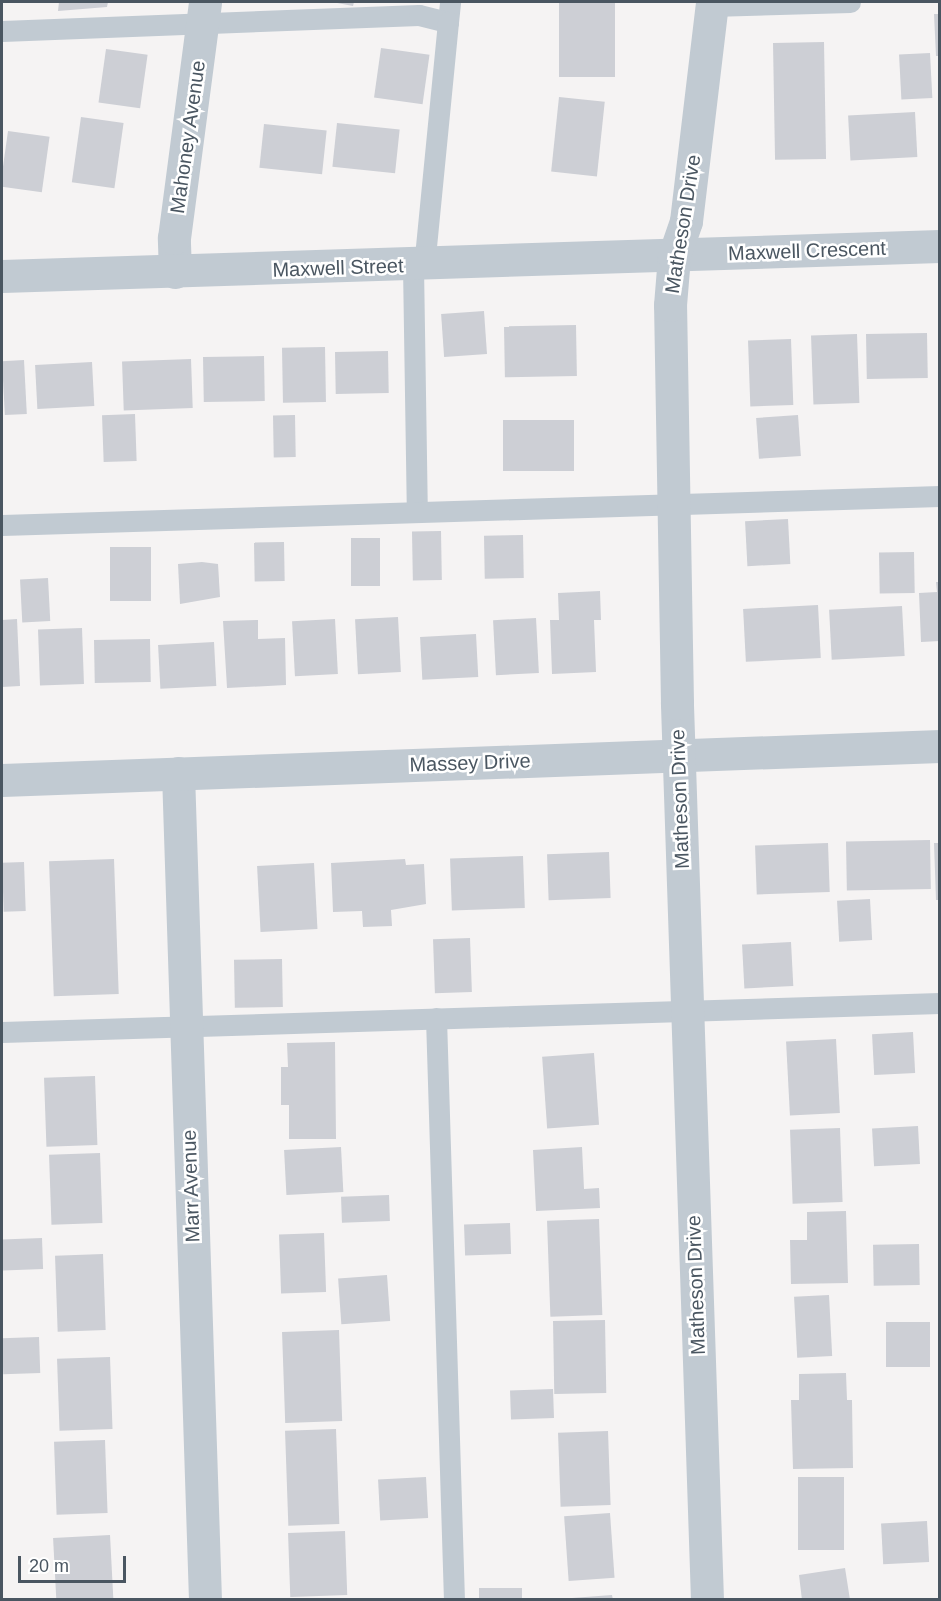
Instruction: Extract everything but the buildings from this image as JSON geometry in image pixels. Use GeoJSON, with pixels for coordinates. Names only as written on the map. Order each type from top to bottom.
{"type":"FeatureCollection","features":[{"type":"Feature","properties":{"kind":"street","name":"Matheson Drive"},"geometry":{"type":"LineString","coordinates":[[707,1599],[679,755],[670,305],[675,256],[686,221],[711,4]]}},
{"type":"Feature","properties":{"kind":"street","name":"Mahoney Avenue"},"geometry":{"type":"LineString","coordinates":[[175,272],[174,238],[204,12]]}},
{"type":"Feature","properties":{"kind":"street","name":"Maxwell Crescent"},"geometry":{"type":"LineString","coordinates":[[675,256],[939,246]]}},
{"type":"Feature","properties":{"kind":"street","name":"Maxwell Street"},"geometry":{"type":"LineString","coordinates":[[2,276],[675,256]]}},
{"type":"Feature","properties":{"kind":"street","name":"Massey Drive"},"geometry":{"type":"LineString","coordinates":[[2,780],[939,746]]}},
{"type":"Feature","properties":{"kind":"street","name":"Marr Avenue"},"geometry":{"type":"LineString","coordinates":[[178,773],[205,1599]]}},
{"type":"Feature","properties":{"kind":"lane"},"geometry":{"type":"LineString","coordinates":[[711,4],[850,2]]}},
{"type":"Feature","properties":{"kind":"lane"},"geometry":{"type":"LineString","coordinates":[[2,31],[204,12],[419,15],[449,12],[418,265],[417,512]]}},
{"type":"Feature","properties":{"kind":"lane"},"geometry":{"type":"LineString","coordinates":[[2,525],[939,496]]}},
{"type":"Feature","properties":{"kind":"lane"},"geometry":{"type":"LineString","coordinates":[[2,1032],[186,1024],[939,1003]]}},
{"type":"Feature","properties":{"kind":"lane"},"geometry":{"type":"LineString","coordinates":[[436,1018],[454,1599]]}}]}
